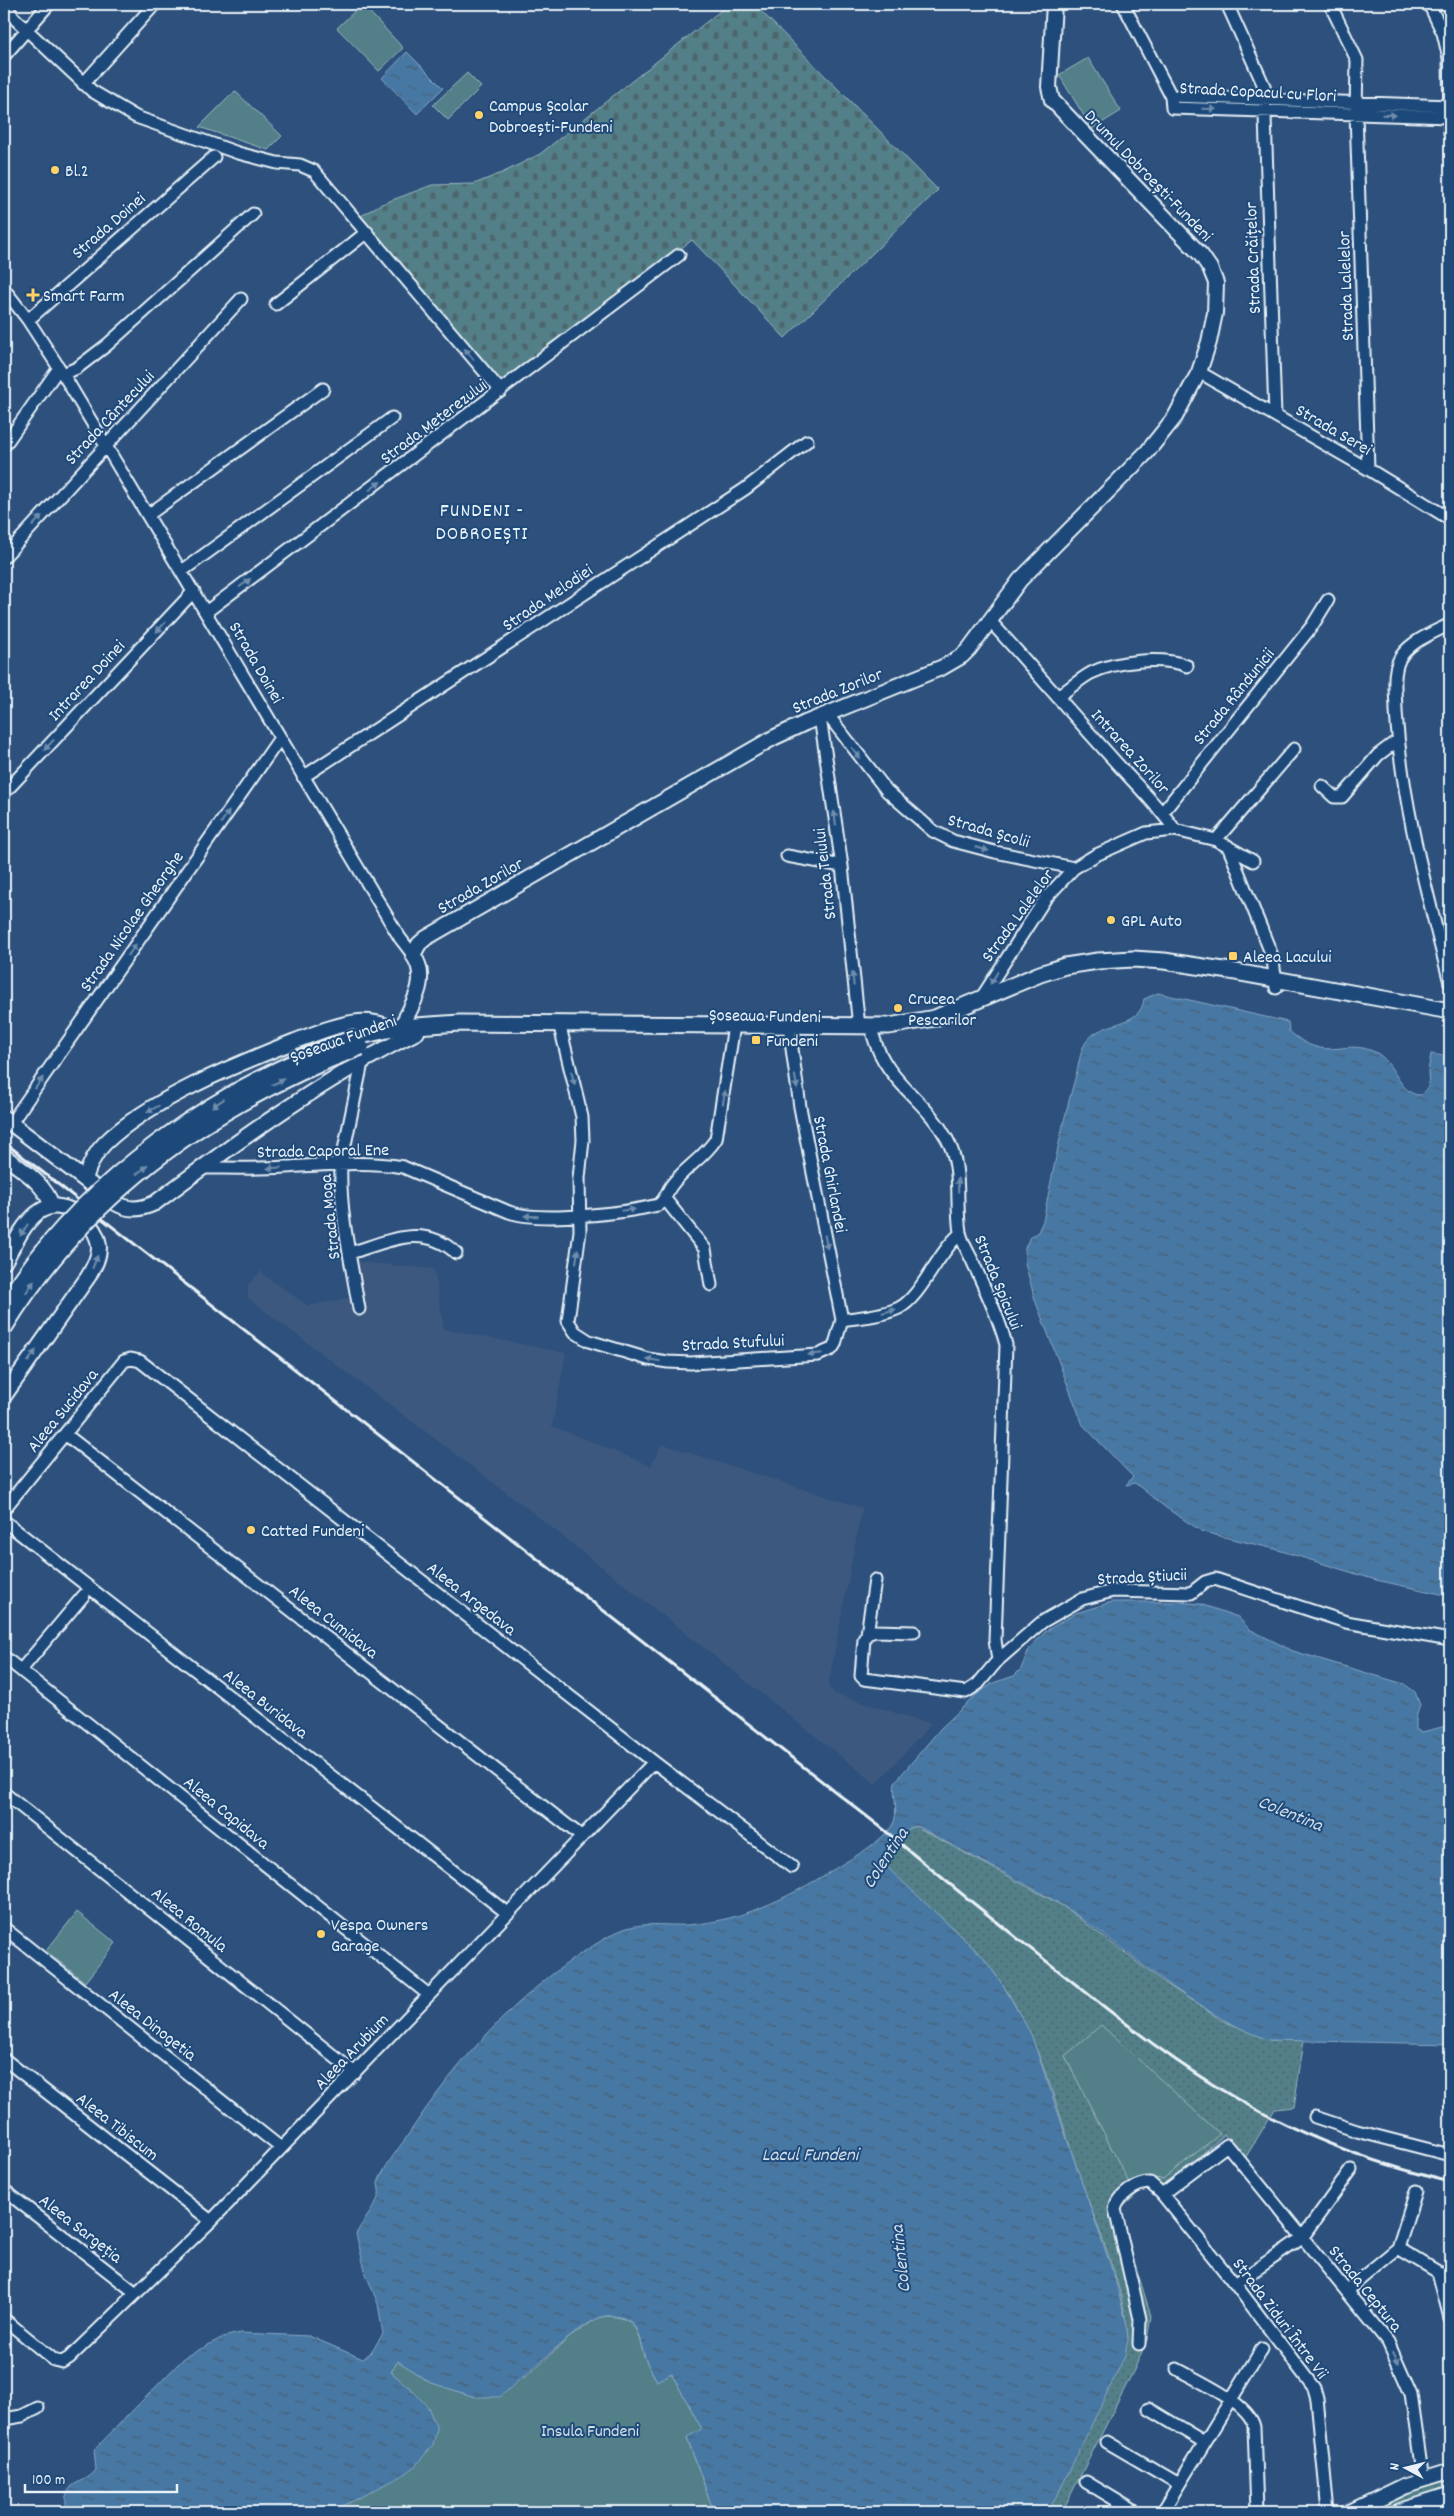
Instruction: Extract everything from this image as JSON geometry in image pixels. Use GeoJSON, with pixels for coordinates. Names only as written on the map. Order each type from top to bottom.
{"type":"FeatureCollection","features":[{"type":"Feature","properties":{"kind":"main road","name":"Șoseaua Fundeni"},"geometry":{"type":"LineString","coordinates":[[4,1306],[48,1244],[92,1197],[129,1164],[243,1087],[287,1065],[397,1028],[486,1023],[859,1028],[922,1022],[1053,970],[1080,963],[1112,960],[1164,961],[1450,1020]]}},
{"type":"Feature","properties":{"kind":"main road","name":"Șoseaua Fundeni"},"geometry":{"type":"LineString","coordinates":[[4,1328],[55,1254],[100,1205],[137,1173],[251,1096],[358,1042],[417,1032],[487,1030],[872,1035],[909,1031],[934,1025],[1049,978],[1098,968],[1155,967],[1450,1011]]}},
{"type":"Feature","properties":{"kind":"main road"},"geometry":{"type":"LineString","coordinates":[[1350,2512],[1391,2491],[1450,2472]]}},
{"type":"Feature","properties":{"kind":"main road"},"geometry":{"type":"LineString","coordinates":[[1399,2512],[1450,2496]]}},
{"type":"Feature","properties":{"kind":"street"},"geometry":{"type":"LineString","coordinates":[[5,4],[13,17],[83,84],[116,107],[168,130],[254,158],[308,167],[314,170],[501,391]]}},
{"type":"Feature","properties":{"kind":"street"},"geometry":{"type":"LineString","coordinates":[[4,56],[49,4]]}},
{"type":"Feature","properties":{"kind":"street"},"geometry":{"type":"LineString","coordinates":[[83,84],[155,4]]}},
{"type":"Feature","properties":{"kind":"street","name":"Drumul Dobroești-Fundeni"},"geometry":{"type":"LineString","coordinates":[[1054,4],[1049,87],[1052,100],[1201,255],[1214,276],[1217,291],[1214,313],[1209,342],[1199,372]]}},
{"type":"Feature","properties":{"kind":"street","name":"Strada Copacul cu Flori"},"geometry":{"type":"LineString","coordinates":[[1123,4],[1171,96],[1265,105],[1450,112]]}},
{"type":"Feature","properties":{"kind":"street","name":"Strada Crăițelor"},"geometry":{"type":"LineString","coordinates":[[1227,4],[1264,81],[1275,415]]}},
{"type":"Feature","properties":{"kind":"street","name":"Strada Lalelelor"},"geometry":{"type":"LineString","coordinates":[[1330,4],[1357,60],[1356,108],[1368,469]]}},
{"type":"Feature","properties":{"kind":"street"},"geometry":{"type":"LineString","coordinates":[[1429,4],[1447,46],[1450,133]]}},
{"type":"Feature","properties":{"kind":"street","name":"Strada Doinei"},"geometry":{"type":"LineString","coordinates":[[28,320],[214,157]]}},
{"type":"Feature","properties":{"kind":"street"},"geometry":{"type":"LineString","coordinates":[[4,446],[61,371],[77,368],[107,345],[254,214]]}},
{"type":"Feature","properties":{"kind":"street"},"geometry":{"type":"LineString","coordinates":[[276,304],[367,232]]}},
{"type":"Feature","properties":{"kind":"street","name":"Strada Meterezului"},"geometry":{"type":"LineString","coordinates":[[206,612],[679,255]]}},
{"type":"Feature","properties":{"kind":"street","name":"Strada Doinei"},"geometry":{"type":"LineString","coordinates":[[4,289],[28,320],[107,446],[303,777],[400,938],[421,969],[420,982],[414,1002],[397,1028]]}},
{"type":"Feature","properties":{"kind":"street","name":"Strada Cântecului"},"geometry":{"type":"LineString","coordinates":[[4,557],[241,300]]}},
{"type":"Feature","properties":{"kind":"street","name":"Strada Serei"},"geometry":{"type":"LineString","coordinates":[[1199,372],[1450,518]]}},
{"type":"Feature","properties":{"kind":"street","name":"Strada Zorilor"},"geometry":{"type":"LineString","coordinates":[[413,955],[418,944],[434,933],[759,746],[823,715],[953,662],[969,649],[1020,580],[1162,435],[1175,417],[1199,372]]}},
{"type":"Feature","properties":{"kind":"street"},"geometry":{"type":"LineString","coordinates":[[148,515],[323,389]]}},
{"type":"Feature","properties":{"kind":"street"},"geometry":{"type":"LineString","coordinates":[[182,571],[392,418]]}},
{"type":"Feature","properties":{"kind":"street","name":"Strada Melodiei"},"geometry":{"type":"LineString","coordinates":[[303,777],[745,489],[807,441]]}},
{"type":"Feature","properties":{"kind":"street","name":"Intrarea Doinei"},"geometry":{"type":"LineString","coordinates":[[4,793],[194,591]]}},
{"type":"Feature","properties":{"kind":"street","name":"Strada Rândunicii"},"geometry":{"type":"LineString","coordinates":[[1163,812],[1312,626],[1328,600]]}},
{"type":"Feature","properties":{"kind":"street","name":"Intrarea Zorilor"},"geometry":{"type":"LineString","coordinates":[[990,621],[1059,696],[1127,775],[1163,812],[1175,830]]}},
{"type":"Feature","properties":{"kind":"street"},"geometry":{"type":"LineString","coordinates":[[1450,624],[1410,648],[1402,655],[1397,664],[1395,685],[1398,740],[1411,826],[1450,983]]}},
{"type":"Feature","properties":{"kind":"street"},"geometry":{"type":"LineString","coordinates":[[1059,696],[1092,673],[1113,666],[1170,660],[1187,666]]}},
{"type":"Feature","properties":{"kind":"street","name":"Strada Teiului"},"geometry":{"type":"LineString","coordinates":[[823,715],[842,866],[859,1028]]}},
{"type":"Feature","properties":{"kind":"street","name":"Strada Școlii"},"geometry":{"type":"LineString","coordinates":[[823,715],[887,791],[907,811],[933,832],[953,841],[995,852],[1074,868]]}},
{"type":"Feature","properties":{"kind":"street","name":"Strada Nicolae Gheorghe"},"geometry":{"type":"LineString","coordinates":[[7,1121],[280,738]]}},
{"type":"Feature","properties":{"kind":"street"},"geometry":{"type":"LineString","coordinates":[[1322,786],[1334,797],[1342,797],[1378,755],[1398,740]]}},
{"type":"Feature","properties":{"kind":"street"},"geometry":{"type":"LineString","coordinates":[[1216,840],[1294,749]]}},
{"type":"Feature","properties":{"kind":"street","name":"Strada Lalelelor"},"geometry":{"type":"LineString","coordinates":[[980,1000],[1046,899],[1074,868],[1133,837],[1156,831],[1175,830],[1216,840],[1253,862]]}},
{"type":"Feature","properties":{"kind":"street"},"geometry":{"type":"LineString","coordinates":[[1228,846],[1273,958],[1276,984]]}},
{"type":"Feature","properties":{"kind":"street"},"geometry":{"type":"LineString","coordinates":[[786,856],[842,866]]}},
{"type":"Feature","properties":{"kind":"street","name":"Șoseaua Fundeni"},"geometry":{"type":"LineString","coordinates":[[397,1028],[371,1022],[343,1025],[240,1064],[192,1087],[135,1119],[114,1135],[98,1150],[85,1179],[120,1206],[135,1209],[155,1203],[247,1135],[362,1063],[417,1032]]}},
{"type":"Feature","properties":{"kind":"street"},"geometry":{"type":"LineString","coordinates":[[561,1030],[582,1117],[583,1140],[579,1178],[580,1215]]}},
{"type":"Feature","properties":{"kind":"street"},"geometry":{"type":"LineString","coordinates":[[711,1285],[705,1249],[665,1199],[672,1185],[710,1149],[716,1140],[733,1032]]}},
{"type":"Feature","properties":{"kind":"street","name":"Strada Ghirlandei"},"geometry":{"type":"LineString","coordinates":[[790,1034],[800,1107],[842,1320]]}},
{"type":"Feature","properties":{"kind":"street","name":"Strada Spicului"},"geometry":{"type":"LineString","coordinates":[[872,1035],[877,1049],[890,1072],[940,1126],[948,1139],[958,1173],[960,1234],[1000,1326],[1006,1345],[995,1640],[998,1660]]}},
{"type":"Feature","properties":{"kind":"street","name":"Strada Moga"},"geometry":{"type":"LineString","coordinates":[[359,1309],[342,1202],[341,1164],[362,1063]]}},
{"type":"Feature","properties":{"kind":"street"},"geometry":{"type":"LineString","coordinates":[[7,1121],[85,1179]]}},
{"type":"Feature","properties":{"kind":"street"},"geometry":{"type":"LineString","coordinates":[[4,1156],[39,1183],[47,1194],[52,1206]]}},
{"type":"Feature","properties":{"kind":"street","name":"Strada Caporal Ene"},"geometry":{"type":"LineString","coordinates":[[201,1168],[258,1168],[341,1164],[389,1165],[402,1167],[518,1215],[580,1215],[649,1207],[658,1205],[665,1199]]}},
{"type":"Feature","properties":{"kind":"street"},"geometry":{"type":"LineString","coordinates":[[4,1262],[34,1216],[52,1206],[66,1207],[91,1227],[98,1241],[97,1260],[79,1290],[4,1396]]}},
{"type":"Feature","properties":{"kind":"street","name":"Strada Stufului"},"geometry":{"type":"LineString","coordinates":[[580,1215],[577,1257],[568,1321],[575,1332],[589,1341],[648,1359],[668,1362],[691,1363],[818,1355],[825,1353],[835,1344],[842,1320]]}},
{"type":"Feature","properties":{"kind":"street"},"geometry":{"type":"LineString","coordinates":[[842,1320],[891,1311],[905,1305],[947,1247],[960,1234]]}},
{"type":"Feature","properties":{"kind":"street"},"geometry":{"type":"LineString","coordinates":[[350,1253],[418,1235],[438,1240],[456,1253]]}},
{"type":"Feature","properties":{"kind":"street","name":"Aleea Sucidava"},"geometry":{"type":"LineString","coordinates":[[4,1509],[124,1361],[132,1359]]}},
{"type":"Feature","properties":{"kind":"street","name":"Aleea Argedava"},"geometry":{"type":"LineString","coordinates":[[132,1359],[140,1361],[654,1762],[792,1867]]}},
{"type":"Feature","properties":{"kind":"street","name":"Aleea Cumidava"},"geometry":{"type":"LineString","coordinates":[[65,1434],[581,1836]]}},
{"type":"Feature","properties":{"kind":"street","name":"Aleea Buridava"},"geometry":{"type":"LineString","coordinates":[[4,1521],[507,1913]]}},
{"type":"Feature","properties":{"kind":"street","name":"Strada Știucii"},"geometry":{"type":"LineString","coordinates":[[868,1634],[864,1639],[860,1672],[864,1679],[966,1692],[978,1684],[998,1660],[1042,1622],[1082,1599],[1113,1591],[1192,1593],[1205,1582],[1215,1579],[1346,1622],[1450,1640]]}},
{"type":"Feature","properties":{"kind":"street"},"geometry":{"type":"LineString","coordinates":[[875,1580],[868,1634],[876,1631],[914,1632]]}},
{"type":"Feature","properties":{"kind":"street"},"geometry":{"type":"LineString","coordinates":[[20,1670],[84,1595]]}},
{"type":"Feature","properties":{"kind":"street","name":"Aleea Capidava"},"geometry":{"type":"LineString","coordinates":[[4,1657],[429,1995]]}},
{"type":"Feature","properties":{"kind":"street","name":"Aleea Arubium"},"geometry":{"type":"LineString","coordinates":[[4,2319],[54,2360],[62,2362],[69,2358],[211,2221],[654,1762]]}},
{"type":"Feature","properties":{"kind":"street","name":"Aleea Romula"},"geometry":{"type":"LineString","coordinates":[[4,1793],[355,2073]]}},
{"type":"Feature","properties":{"kind":"street","name":"Aleea Dinogetia"},"geometry":{"type":"LineString","coordinates":[[4,1928],[281,2148]]}},
{"type":"Feature","properties":{"kind":"street","name":"Aleea Tibiscum"},"geometry":{"type":"LineString","coordinates":[[4,2059],[211,2221]]}},
{"type":"Feature","properties":{"kind":"street"},"geometry":{"type":"LineString","coordinates":[[1315,2117],[1358,2132],[1450,2155]]}},
{"type":"Feature","properties":{"kind":"street","name":"Strada Ceptura"},"geometry":{"type":"LineString","coordinates":[[1162,2194],[1227,2145],[1388,2342],[1406,2379],[1413,2406],[1423,2480]]}},
{"type":"Feature","properties":{"kind":"street"},"geometry":{"type":"LineString","coordinates":[[1235,2284],[1302,2238],[1351,2170]]}},
{"type":"Feature","properties":{"kind":"street","name":"Strada Ziduri Între Vii"},"geometry":{"type":"LineString","coordinates":[[1139,2344],[1140,2318],[1116,2209],[1118,2202],[1123,2196],[1140,2185],[1150,2183],[1162,2194],[1235,2284],[1314,2388],[1317,2399],[1328,2512]]}},
{"type":"Feature","properties":{"kind":"street","name":"Aleea Sargeția"},"geometry":{"type":"LineString","coordinates":[[4,2190],[136,2293]]}},
{"type":"Feature","properties":{"kind":"street"},"geometry":{"type":"LineString","coordinates":[[1347,2290],[1398,2248],[1416,2192]]}},
{"type":"Feature","properties":{"kind":"street"},"geometry":{"type":"LineString","coordinates":[[1398,2248],[1438,2272],[1450,2275]]}},
{"type":"Feature","properties":{"kind":"street"},"geometry":{"type":"LineString","coordinates":[[1438,2272],[1450,2318]]}},
{"type":"Feature","properties":{"kind":"street"},"geometry":{"type":"LineString","coordinates":[[1162,2512],[1262,2349]]}},
{"type":"Feature","properties":{"kind":"street"},"geometry":{"type":"LineString","coordinates":[[1177,2369],[1230,2400],[1250,2415],[1253,2422],[1257,2512]]}},
{"type":"Feature","properties":{"kind":"street"},"geometry":{"type":"LineString","coordinates":[[4,2419],[22,2416],[38,2408]]}},
{"type":"Feature","properties":{"kind":"street"},"geometry":{"type":"LineString","coordinates":[[1149,2409],[1204,2442]]}},
{"type":"Feature","properties":{"kind":"street"},"geometry":{"type":"LineString","coordinates":[[1107,2442],[1179,2484]]}},
{"type":"Feature","properties":{"kind":"street"},"geometry":{"type":"LineString","coordinates":[[1086,2482],[1136,2512]]}},
{"type":"Feature","properties":{"kind":"shaded area"},"geometry":{"type":"Polygon","coordinates":[[[358,1262],[434,1269],[444,1329],[566,1353],[552,1426],[651,1466],[662,1444],[862,1508],[828,1686],[835,1694],[931,1724],[876,1784],[531,1511],[248,1298],[248,1285],[261,1271],[308,1306],[363,1295],[358,1262]]]}},
{"type":"Feature","properties":{"kind":"green space"},"geometry":{"type":"Polygon","coordinates":[[[362,4],[403,48],[379,71],[337,28],[362,4]]]}},
{"type":"Feature","properties":{"kind":"green space"},"geometry":{"type":"Polygon","coordinates":[[[729,4],[754,4],[938,190],[785,338],[692,240],[502,384],[361,216],[379,205],[432,185],[474,184],[540,154],[729,4]]]}},
{"type":"Feature","properties":{"kind":"green space"},"geometry":{"type":"Polygon","coordinates":[[[1088,58],[1121,111],[1092,129],[1059,75],[1088,58]]]}},
{"type":"Feature","properties":{"kind":"green space"},"geometry":{"type":"Polygon","coordinates":[[[467,73],[481,87],[448,120],[433,105],[467,73]]]}},
{"type":"Feature","properties":{"kind":"green space"},"geometry":{"type":"Polygon","coordinates":[[[235,91],[282,136],[268,150],[199,127],[235,91]]]}},
{"type":"Feature","properties":{"kind":"green space"},"geometry":{"type":"Polygon","coordinates":[[[915,1826],[1063,1906],[1162,1981],[1221,2020],[1270,2040],[1304,2040],[1294,2107],[1275,2109],[1244,2160],[1224,2135],[1166,2185],[1140,2191],[1119,2211],[1151,2316],[1147,2340],[1135,2368],[1062,2512],[1047,2512],[1128,2339],[1122,2299],[1056,2102],[1036,2048],[1011,1998],[995,1974],[971,1946],[888,1868],[887,1865],[906,1830],[915,1826]]]}},
{"type":"Feature","properties":{"kind":"green space"},"geometry":{"type":"Polygon","coordinates":[[[77,1912],[116,1943],[85,1982],[46,1951],[77,1912]]]}},
{"type":"Feature","properties":{"kind":"green space"},"geometry":{"type":"Polygon","coordinates":[[[1101,2025],[1220,2134],[1163,2179],[1145,2177],[1129,2183],[1065,2056],[1101,2025]]]}},
{"type":"Feature","properties":{"kind":"green space","name":"Insula Fundeni"},"geometry":{"type":"Polygon","coordinates":[[[605,2316],[623,2319],[634,2326],[645,2359],[657,2381],[671,2373],[702,2429],[687,2438],[714,2512],[331,2512],[357,2498],[414,2392],[391,2372],[398,2361],[429,2382],[475,2397],[525,2377],[570,2337],[596,2319],[605,2316]]]}},
{"type":"Feature","properties":{"kind":"green space"},"geometry":{"type":"Polygon","coordinates":[[[1450,2479],[1450,2488],[1386,2512],[1363,2512],[1403,2493],[1450,2479]]]}},
{"type":"Feature","properties":{"kind":"water"},"geometry":{"type":"Polygon","coordinates":[[[407,52],[443,88],[417,114],[382,78],[407,52]]]}},
{"type":"Feature","properties":{"kind":"water"},"geometry":{"type":"Polygon","coordinates":[[[1158,993],[1288,1022],[1289,1031],[1314,1047],[1334,1049],[1353,1047],[1375,1052],[1388,1063],[1407,1090],[1414,1094],[1421,1095],[1429,1086],[1428,1072],[1431,1054],[1450,1057],[1450,1596],[1376,1580],[1275,1549],[1203,1532],[1166,1508],[1135,1483],[1126,1485],[1133,1477],[1083,1425],[1035,1300],[1025,1263],[1025,1248],[1030,1237],[1038,1232],[1043,1221],[1062,1129],[1084,1045],[1093,1035],[1101,1030],[1136,1015],[1141,1009],[1144,999],[1158,993]]]}},
{"type":"Feature","properties":{"kind":"water","name":"Lacul Fundeni"},"geometry":{"type":"Polygon","coordinates":[[[1112,1602],[1180,1602],[1200,1604],[1238,1617],[1249,1629],[1293,1651],[1404,1684],[1415,1692],[1420,1705],[1416,1718],[1416,1730],[1422,1732],[1450,1725],[1450,2044],[1269,2040],[1240,2028],[1187,1997],[1089,1923],[1029,1886],[920,1827],[908,1829],[903,1833],[887,1864],[888,1868],[981,1955],[1003,1985],[1031,2034],[1114,2276],[1126,2321],[1128,2339],[1125,2356],[1057,2496],[1047,2512],[714,2512],[687,2437],[702,2429],[671,2373],[657,2381],[647,2363],[638,2334],[631,2322],[619,2317],[605,2316],[595,2320],[568,2338],[500,2397],[475,2397],[429,2382],[398,2361],[391,2372],[428,2407],[437,2429],[433,2445],[415,2466],[400,2477],[331,2512],[66,2512],[68,2491],[96,2470],[94,2450],[184,2358],[223,2337],[240,2333],[309,2336],[363,2359],[371,2352],[383,2334],[378,2304],[366,2274],[356,2234],[377,2200],[380,2178],[426,2108],[448,2079],[497,2024],[524,1998],[552,1974],[582,1953],[622,1930],[640,1925],[687,1925],[709,1922],[750,1912],[807,1885],[863,1851],[882,1837],[892,1826],[896,1810],[895,1782],[941,1728],[976,1695],[993,1683],[1014,1676],[1021,1669],[1029,1649],[1046,1631],[1076,1613],[1112,1602]]]}},
{"type":"Feature","properties":{"kind":"railway"},"geometry":{"type":"LineString","coordinates":[[4,1142],[883,1829],[1002,1926],[1153,2044],[1194,2073],[1262,2113],[1314,2137],[1367,2158],[1450,2182]]}},
{"type":"Feature","properties":{"kind":"place","name":"Campus Școlar Dobroești-Fundeni"},"geometry":{"type":"Point","coordinates":[479,115]}},
{"type":"Feature","properties":{"kind":"place","name":"Bl.2"},"geometry":{"type":"Point","coordinates":[55,170]}},
{"type":"Feature","properties":{"kind":"place","name":"Smart Farm"},"geometry":{"type":"Point","coordinates":[33,295]}},
{"type":"Feature","properties":{"kind":"place","name":"GPL Auto"},"geometry":{"type":"Point","coordinates":[1111,920]}},
{"type":"Feature","properties":{"kind":"place","name":"Aleea Lacului"},"geometry":{"type":"Point","coordinates":[1233,956]}},
{"type":"Feature","properties":{"kind":"place","name":"Crucea Pescarilor"},"geometry":{"type":"Point","coordinates":[898,1008]}},
{"type":"Feature","properties":{"kind":"place","name":"Fundeni"},"geometry":{"type":"Point","coordinates":[756,1040]}},
{"type":"Feature","properties":{"kind":"place","name":"Catted Fundeni"},"geometry":{"type":"Point","coordinates":[251,1530]}},
{"type":"Feature","properties":{"kind":"place","name":"Vespa Owners Garage"},"geometry":{"type":"Point","coordinates":[321,1934]}},
{"type":"Feature","properties":{"kind":"district","name":"FUNDENI - DOBROEȘTI"},"geometry":{"type":"Point","coordinates":[482,520]}},
{"type":"Feature","properties":{"kind":"water label","name":"Colentina"},"geometry":{"type":"Point","coordinates":[1291,1812]}},
{"type":"Feature","properties":{"kind":"water label","name":"Colentina"},"geometry":{"type":"Point","coordinates":[884,1857]}},
{"type":"Feature","properties":{"kind":"water label","name":"Colentina"},"geometry":{"type":"Point","coordinates":[899,2259]}}]}
